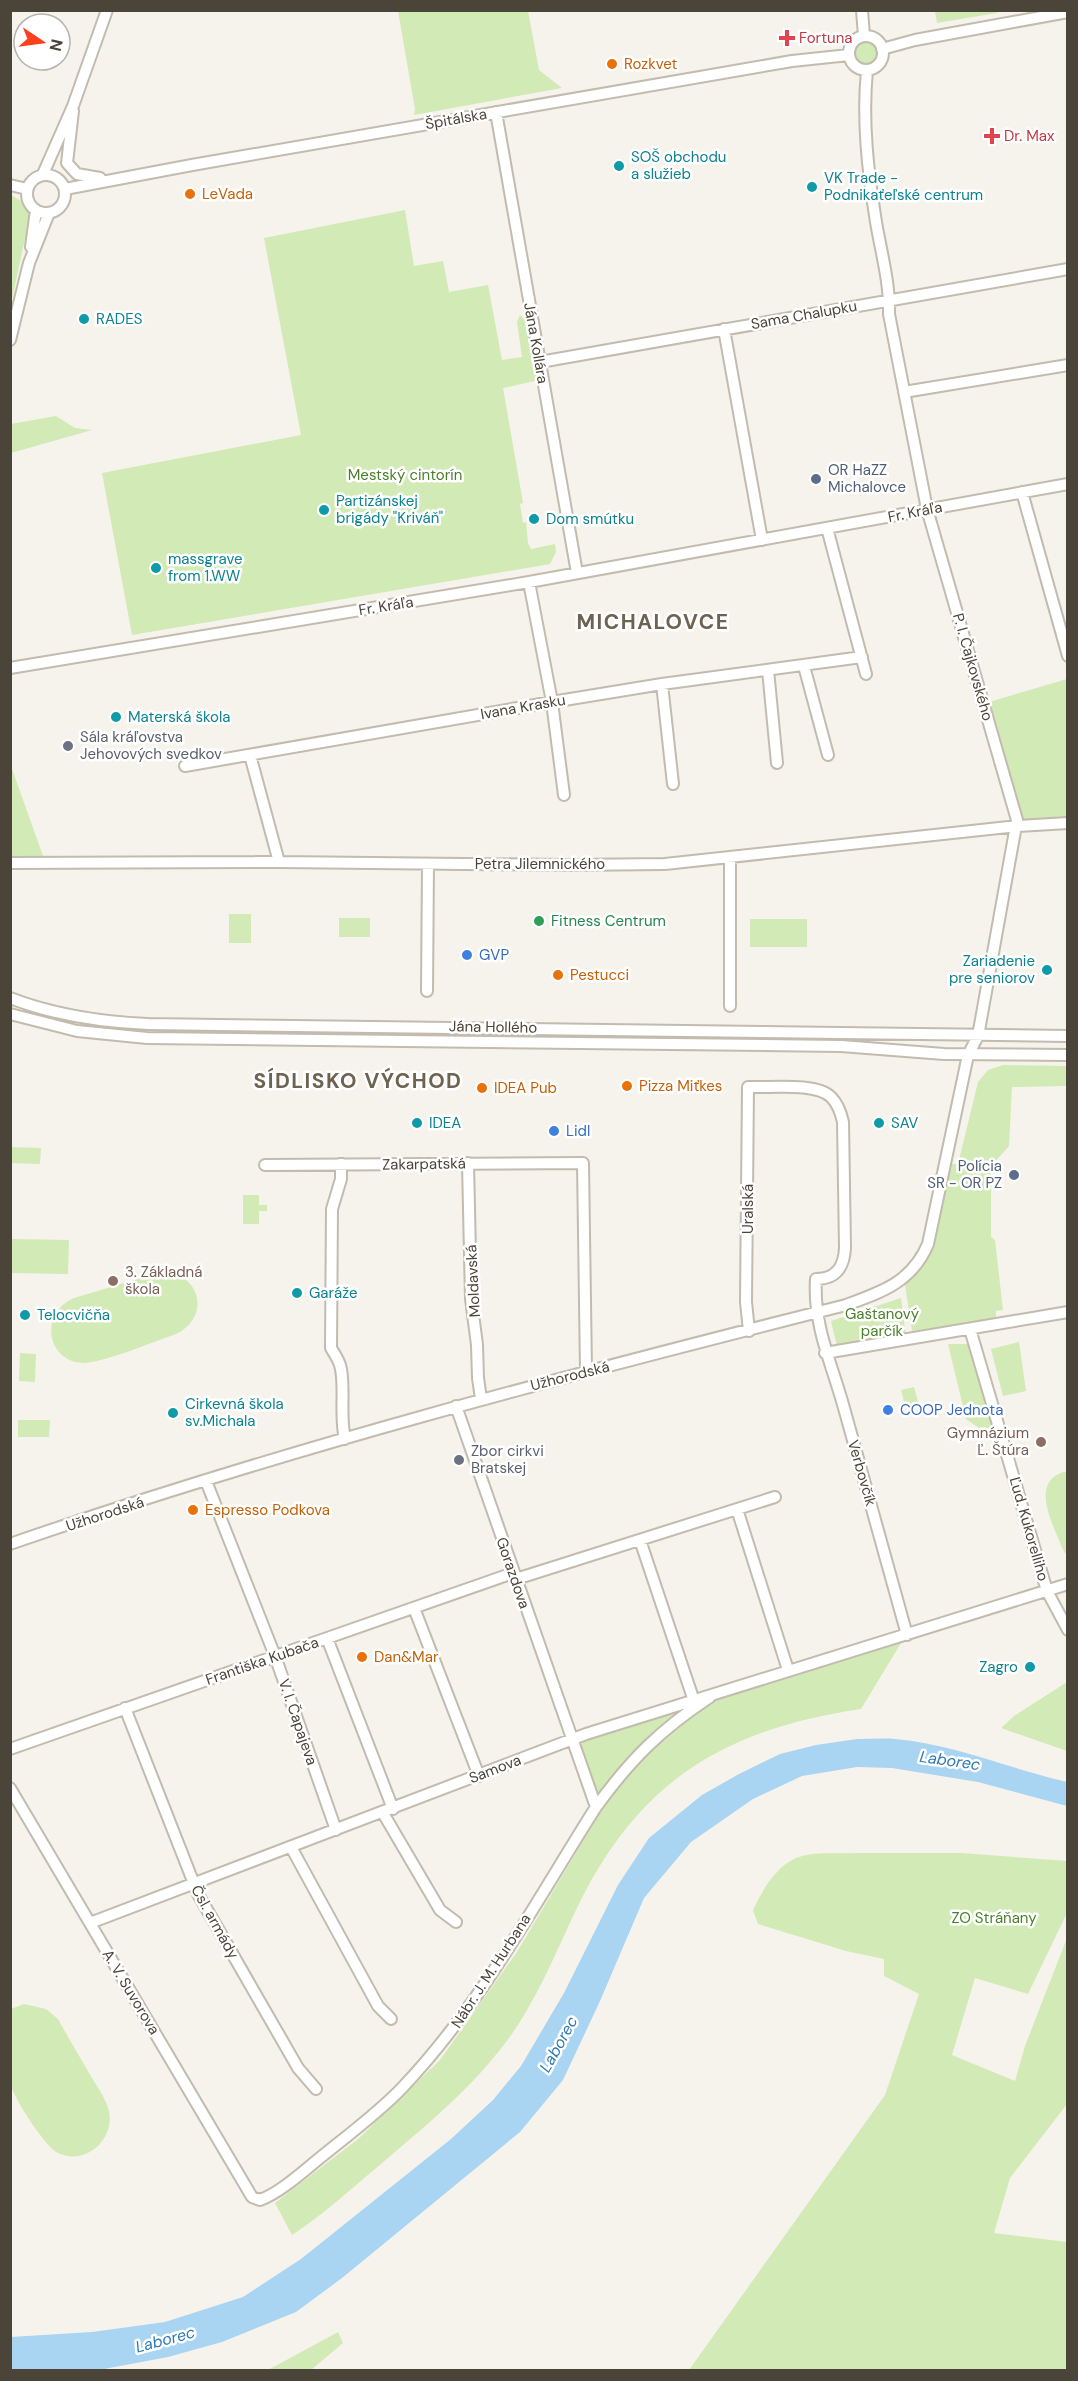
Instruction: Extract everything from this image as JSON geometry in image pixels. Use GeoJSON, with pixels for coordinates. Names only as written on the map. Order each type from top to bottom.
{"type":"FeatureCollection","features":[{"type":"Feature","properties":{"kind":"street"},"geometry":{"type":"LineString","coordinates":[[44,174],[73,106],[107,10]]}},
{"type":"Feature","properties":{"kind":"street"},"geometry":{"type":"LineString","coordinates":[[862,10],[864,36]]}},
{"type":"Feature","properties":{"kind":"street"},"geometry":{"type":"LineString","coordinates":[[882,49],[936,36],[1068,12]]}},
{"type":"Feature","properties":{"kind":"street"},"geometry":{"type":"LineString","coordinates":[[864,36],[875,39],[882,49],[881,61],[873,69],[867,70],[855,66],[849,55],[853,43],[864,36]]}},
{"type":"Feature","properties":{"kind":"street","name":"Špitálska"},"geometry":{"type":"LineString","coordinates":[[65,189],[792,61],[849,55]]}},
{"type":"Feature","properties":{"kind":"street","name":"P. I. Čajkovského"},"geometry":{"type":"LineString","coordinates":[[867,70],[865,134],[889,299],[889,314],[903,392],[927,509],[987,712],[1017,826],[978,1036]]}},
{"type":"Feature","properties":{"kind":"street"},"geometry":{"type":"LineString","coordinates":[[58,178],[73,106]]}},
{"type":"Feature","properties":{"kind":"street"},"geometry":{"type":"LineString","coordinates":[[73,106],[73,126],[66,157],[69,168],[82,176],[112,179]]}},
{"type":"Feature","properties":{"kind":"street","name":"Jána Kollára"},"geometry":{"type":"LineString","coordinates":[[496,112],[577,573]]}},
{"type":"Feature","properties":{"kind":"street"},"geometry":{"type":"LineString","coordinates":[[29,263],[49,213],[61,205],[65,195],[65,189],[58,178],[44,174],[33,179],[27,189],[28,201],[36,210],[49,213]]}},
{"type":"Feature","properties":{"kind":"street"},"geometry":{"type":"LineString","coordinates":[[10,185],[27,189]]}},
{"type":"Feature","properties":{"kind":"street"},"geometry":{"type":"LineString","coordinates":[[10,340],[29,263],[36,210]]}},
{"type":"Feature","properties":{"kind":"street","name":"Sama Chalupku"},"geometry":{"type":"LineString","coordinates":[[540,362],[1068,269]]}},
{"type":"Feature","properties":{"kind":"street"},"geometry":{"type":"LineString","coordinates":[[724,329],[762,540]]}},
{"type":"Feature","properties":{"kind":"street"},"geometry":{"type":"LineString","coordinates":[[903,392],[1068,365]]}},
{"type":"Feature","properties":{"kind":"street","name":"Fr. Kráľa"},"geometry":{"type":"LineString","coordinates":[[10,668],[529,582],[1068,484]]}},
{"type":"Feature","properties":{"kind":"street"},"geometry":{"type":"LineString","coordinates":[[1022,492],[1068,656]]}},
{"type":"Feature","properties":{"kind":"street"},"geometry":{"type":"LineString","coordinates":[[827,528],[866,674]]}},
{"type":"Feature","properties":{"kind":"street"},"geometry":{"type":"LineString","coordinates":[[529,582],[552,702],[564,795]]}},
{"type":"Feature","properties":{"kind":"street","name":"Ivana Krasku"},"geometry":{"type":"LineString","coordinates":[[185,766],[662,684],[862,657]]}},
{"type":"Feature","properties":{"kind":"street"},"geometry":{"type":"LineString","coordinates":[[804,666],[828,755]]}},
{"type":"Feature","properties":{"kind":"street"},"geometry":{"type":"LineString","coordinates":[[768,670],[777,763]]}},
{"type":"Feature","properties":{"kind":"street"},"geometry":{"type":"LineString","coordinates":[[662,684],[673,784]]}},
{"type":"Feature","properties":{"kind":"street"},"geometry":{"type":"LineString","coordinates":[[250,755],[279,862]]}},
{"type":"Feature","properties":{"kind":"street","name":"Petra Jilemnického"},"geometry":{"type":"LineString","coordinates":[[10,863],[665,864],[1017,826],[1068,823]]}},
{"type":"Feature","properties":{"kind":"street"},"geometry":{"type":"LineString","coordinates":[[730,857],[730,1006]]}},
{"type":"Feature","properties":{"kind":"street"},"geometry":{"type":"LineString","coordinates":[[427,991],[428,864]]}},
{"type":"Feature","properties":{"kind":"street","name":"Jána Hollého"},"geometry":{"type":"LineString","coordinates":[[10,998],[63,1014],[111,1022],[1068,1036]]}},
{"type":"Feature","properties":{"kind":"street","name":"Jána Hollého"},"geometry":{"type":"LineString","coordinates":[[10,1014],[61,1028],[109,1036],[841,1046],[968,1055],[1068,1055]]}},
{"type":"Feature","properties":{"kind":"street"},"geometry":{"type":"LineString","coordinates":[[61,1028],[63,1014]]}},
{"type":"Feature","properties":{"kind":"street"},"geometry":{"type":"LineString","coordinates":[[226,1025],[226,1039]]}},
{"type":"Feature","properties":{"kind":"street"},"geometry":{"type":"LineString","coordinates":[[602,1029],[602,1043]]}},
{"type":"Feature","properties":{"kind":"street"},"geometry":{"type":"LineString","coordinates":[[841,1046],[842,1032]]}},
{"type":"Feature","properties":{"kind":"street"},"geometry":{"type":"LineString","coordinates":[[968,1055],[978,1036]]}},
{"type":"Feature","properties":{"kind":"street","name":"Užhorodská"},"geometry":{"type":"LineString","coordinates":[[10,1544],[345,1438],[481,1399],[864,1299],[901,1281],[923,1257],[928,1244],[968,1055]]}},
{"type":"Feature","properties":{"kind":"street","name":"Uralská"},"geometry":{"type":"LineString","coordinates":[[749,1330],[746,1302],[748,1087],[814,1088],[832,1097],[837,1105],[843,1122],[844,1259],[840,1269],[834,1275],[827,1279],[816,1279]]}},
{"type":"Feature","properties":{"kind":"street","name":"Zakarpatská"},"geometry":{"type":"LineString","coordinates":[[266,1165],[583,1163],[586,1371]]}},
{"type":"Feature","properties":{"kind":"street"},"geometry":{"type":"LineString","coordinates":[[341,1164],[341,1179],[332,1209],[331,1348],[340,1365],[342,1376],[341,1419],[345,1438]]}},
{"type":"Feature","properties":{"kind":"street","name":"Moldavská"},"geometry":{"type":"LineString","coordinates":[[468,1164],[471,1299],[481,1399]]}},
{"type":"Feature","properties":{"kind":"street","name":"Verbovčík"},"geometry":{"type":"LineString","coordinates":[[816,1279],[816,1312],[825,1353],[841,1399],[907,1635]]}},
{"type":"Feature","properties":{"kind":"street"},"geometry":{"type":"LineString","coordinates":[[825,1353],[1068,1312]]}},
{"type":"Feature","properties":{"kind":"street","name":"Ľud. Kukorelliho"},"geometry":{"type":"LineString","coordinates":[[970,1329],[1047,1591],[1068,1630]]}},
{"type":"Feature","properties":{"kind":"street","name":"Gorazdova"},"geometry":{"type":"LineString","coordinates":[[456,1406],[571,1740]]}},
{"type":"Feature","properties":{"kind":"street","name":"V. I. Čapajeva"},"geometry":{"type":"LineString","coordinates":[[206,1481],[275,1656],[336,1830]]}},
{"type":"Feature","properties":{"kind":"street","name":"Františka Kubača"},"geometry":{"type":"LineString","coordinates":[[10,1749],[414,1608],[775,1497]]}},
{"type":"Feature","properties":{"kind":"street"},"geometry":{"type":"LineString","coordinates":[[737,1509],[788,1670]]}},
{"type":"Feature","properties":{"kind":"street"},"geometry":{"type":"LineString","coordinates":[[640,1540],[694,1701]]}},
{"type":"Feature","properties":{"kind":"street","name":"Samova"},"geometry":{"type":"LineString","coordinates":[[90,1923],[571,1740],[788,1670],[1068,1584]]}},
{"type":"Feature","properties":{"kind":"street"},"geometry":{"type":"LineString","coordinates":[[414,1608],[478,1776]]}},
{"type":"Feature","properties":{"kind":"street"},"geometry":{"type":"LineString","coordinates":[[327,1638],[388,1811],[440,1910],[456,1922]]}},
{"type":"Feature","properties":{"kind":"street","name":"Nábr. J. M. Hurbana"},"geometry":{"type":"LineString","coordinates":[[252,2197],[264,2199],[312,2164],[383,2106],[433,2053],[474,2001],[596,1807],[637,1755],[662,1731],[710,1696]]}},
{"type":"Feature","properties":{"kind":"street","name":"Čsl. armády"},"geometry":{"type":"LineString","coordinates":[[125,1708],[198,1894],[298,2068],[316,2089]]}},
{"type":"Feature","properties":{"kind":"street"},"geometry":{"type":"LineString","coordinates":[[571,1740],[596,1807]]}},
{"type":"Feature","properties":{"kind":"street","name":"A. V. Suvorova"},"geometry":{"type":"LineString","coordinates":[[10,1788],[252,2197]]}},
{"type":"Feature","properties":{"kind":"street"},"geometry":{"type":"LineString","coordinates":[[291,1847],[378,2006],[391,2019]]}},
{"type":"Feature","properties":{"kind":"green space"},"geometry":{"type":"Polygon","coordinates":[[[997,10],[997,13],[937,23],[935,11],[997,10]]]}},
{"type":"Feature","properties":{"kind":"green space"},"geometry":{"type":"Polygon","coordinates":[[[398,11],[528,11],[539,70],[562,88],[414,115],[415,109],[398,11]]]}},
{"type":"Feature","properties":{"kind":"green space"},"geometry":{"type":"Polygon","coordinates":[[[866,41],[875,44],[878,53],[875,62],[866,65],[857,62],[854,53],[857,44],[866,41]]]}},
{"type":"Feature","properties":{"kind":"green space"},"geometry":{"type":"Polygon","coordinates":[[[11,195],[23,202],[30,215],[11,304],[11,195]]]}},
{"type":"Feature","properties":{"kind":"green space","name":"Mestský cintorín"},"geometry":{"type":"Polygon","coordinates":[[[405,210],[414,266],[443,261],[449,292],[488,285],[502,360],[522,357],[517,322],[520,315],[526,321],[537,378],[535,381],[503,388],[528,543],[531,549],[555,544],[556,552],[550,564],[132,635],[102,473],[301,435],[264,238],[405,210]]]}},
{"type":"Feature","properties":{"kind":"green space"},"geometry":{"type":"Polygon","coordinates":[[[56,416],[75,428],[92,430],[11,453],[11,424],[56,416]]]}},
{"type":"Feature","properties":{"kind":"green space"},"geometry":{"type":"Polygon","coordinates":[[[1067,679],[1067,818],[1023,820],[989,702],[1067,679]]]}},
{"type":"Feature","properties":{"kind":"green space"},"geometry":{"type":"Polygon","coordinates":[[[11,766],[43,856],[11,857],[11,766]]]}},
{"type":"Feature","properties":{"kind":"green space"},"geometry":{"type":"Polygon","coordinates":[[[229,914],[251,914],[251,943],[229,943],[229,914]]]}},
{"type":"Feature","properties":{"kind":"green space"},"geometry":{"type":"Polygon","coordinates":[[[339,918],[370,918],[370,937],[339,937],[339,918]]]}},
{"type":"Feature","properties":{"kind":"green space"},"geometry":{"type":"Polygon","coordinates":[[[750,919],[807,919],[807,947],[750,947],[750,919]]]}},
{"type":"Feature","properties":{"kind":"green space"},"geometry":{"type":"Polygon","coordinates":[[[1003,1065],[1067,1066],[1067,1086],[1012,1087],[1009,1146],[991,1166],[991,1237],[995,1240],[1003,1310],[996,1311],[996,1319],[912,1331],[905,1285],[930,1253],[934,1243],[952,1164],[958,1164],[978,1082],[988,1070],[1003,1065]]]}},
{"type":"Feature","properties":{"kind":"green space"},"geometry":{"type":"Polygon","coordinates":[[[11,1147],[41,1148],[40,1164],[11,1163],[11,1147]]]}},
{"type":"Feature","properties":{"kind":"green space"},"geometry":{"type":"Polygon","coordinates":[[[243,1195],[259,1195],[259,1205],[267,1205],[267,1211],[259,1211],[259,1224],[243,1224],[243,1195]]]}},
{"type":"Feature","properties":{"kind":"green space"},"geometry":{"type":"Polygon","coordinates":[[[11,1239],[69,1240],[68,1274],[11,1273],[11,1239]]]}},
{"type":"Feature","properties":{"kind":"green space"},"geometry":{"type":"Polygon","coordinates":[[[161,1272],[185,1279],[197,1296],[194,1317],[176,1334],[116,1356],[83,1363],[70,1360],[54,1345],[52,1324],[63,1305],[74,1298],[161,1272]]]}},
{"type":"Feature","properties":{"kind":"green space","name":"Gaštanový parčík"},"geometry":{"type":"Polygon","coordinates":[[[901,1298],[906,1336],[837,1346],[831,1321],[901,1298]]]}},
{"type":"Feature","properties":{"kind":"green space"},"geometry":{"type":"Polygon","coordinates":[[[1019,1342],[1026,1391],[1003,1396],[991,1349],[1019,1342]]]}},
{"type":"Feature","properties":{"kind":"green space"},"geometry":{"type":"Polygon","coordinates":[[[948,1344],[971,1344],[995,1433],[989,1435],[966,1419],[948,1344]]]}},
{"type":"Feature","properties":{"kind":"green space"},"geometry":{"type":"Polygon","coordinates":[[[20,1353],[36,1354],[35,1382],[19,1381],[20,1353]]]}},
{"type":"Feature","properties":{"kind":"green space"},"geometry":{"type":"Polygon","coordinates":[[[914,1387],[919,1405],[906,1409],[901,1390],[914,1387]]]}},
{"type":"Feature","properties":{"kind":"green space"},"geometry":{"type":"Polygon","coordinates":[[[18,1420],[50,1420],[49,1437],[18,1437],[18,1420]]]}},
{"type":"Feature","properties":{"kind":"green space"},"geometry":{"type":"Polygon","coordinates":[[[1067,1472],[1067,1556],[1050,1517],[1046,1495],[1047,1486],[1053,1478],[1067,1472]]]}},
{"type":"Feature","properties":{"kind":"green space"},"geometry":{"type":"Polygon","coordinates":[[[901,1643],[861,1709],[781,1726],[745,1739],[712,1755],[681,1775],[652,1800],[625,1829],[601,1864],[537,1992],[513,2033],[497,2054],[461,2093],[422,2129],[327,2210],[292,2235],[275,2203],[358,2139],[440,2060],[517,1952],[602,1809],[579,1743],[901,1643]]]}},
{"type":"Feature","properties":{"kind":"green space"},"geometry":{"type":"Polygon","coordinates":[[[1067,1682],[1067,1751],[1001,1728],[1014,1716],[1067,1682]]]}},
{"type":"Feature","properties":{"kind":"green space","name":"ZO Stráňany"},"geometry":{"type":"Polygon","coordinates":[[[961,1853],[1067,1861],[1067,1913],[1028,1994],[975,1978],[952,2055],[1015,2081],[1025,2046],[1067,1938],[1067,2104],[1010,2178],[994,2233],[1067,2242],[1067,2370],[689,2370],[885,2095],[919,1994],[884,1976],[884,1959],[846,1951],[758,1924],[753,1910],[762,1892],[774,1875],[789,1862],[813,1854],[961,1853]]]}},
{"type":"Feature","properties":{"kind":"green space"},"geometry":{"type":"Polygon","coordinates":[[[24,2004],[46,2009],[58,2019],[106,2102],[110,2122],[107,2132],[96,2148],[88,2153],[68,2156],[52,2149],[32,2123],[14,2093],[9,2071],[11,2009],[24,2004]]]}},
{"type":"Feature","properties":{"kind":"green space"},"geometry":{"type":"Polygon","coordinates":[[[338,2332],[343,2343],[311,2370],[268,2370],[338,2332]]]}},
{"type":"Feature","properties":{"kind":"water","name":"Laborec"},"geometry":{"type":"Polygon","coordinates":[[[857,1739],[895,1739],[939,1746],[1067,1782],[1067,1806],[978,1782],[892,1768],[857,1767],[802,1776],[753,1799],[691,1842],[644,1898],[563,2080],[520,2132],[342,2278],[296,2312],[222,2342],[168,2357],[99,2370],[11,2370],[11,2337],[92,2332],[165,2322],[243,2297],[301,2259],[451,2139],[493,2100],[521,2066],[564,1993],[618,1885],[649,1838],[702,1795],[780,1754],[816,1745],[857,1739]]]}},
{"type":"Feature","properties":{"kind":"place","name":"Fortuna"},"geometry":{"type":"Point","coordinates":[787,38]}},
{"type":"Feature","properties":{"kind":"place","name":"Rozkvet"},"geometry":{"type":"Point","coordinates":[612,64]}},
{"type":"Feature","properties":{"kind":"place","name":"Dr. Max"},"geometry":{"type":"Point","coordinates":[992,136]}},
{"type":"Feature","properties":{"kind":"place","name":"SOŠ obchodu a služieb"},"geometry":{"type":"Point","coordinates":[619,166]}},
{"type":"Feature","properties":{"kind":"place","name":"VK Trade - Podnikaťeľské centrum"},"geometry":{"type":"Point","coordinates":[812,187]}},
{"type":"Feature","properties":{"kind":"place","name":"LeVada"},"geometry":{"type":"Point","coordinates":[190,194]}},
{"type":"Feature","properties":{"kind":"place","name":"RADES"},"geometry":{"type":"Point","coordinates":[84,319]}},
{"type":"Feature","properties":{"kind":"place","name":"OR HaZZ Michalovce"},"geometry":{"type":"Point","coordinates":[816,479]}},
{"type":"Feature","properties":{"kind":"place","name":"Partizánskej brigády \"Kriváň\""},"geometry":{"type":"Point","coordinates":[324,510]}},
{"type":"Feature","properties":{"kind":"place","name":"Dom smútku"},"geometry":{"type":"Point","coordinates":[534,519]}},
{"type":"Feature","properties":{"kind":"place","name":"massgrave from 1.WW"},"geometry":{"type":"Point","coordinates":[156,568]}},
{"type":"Feature","properties":{"kind":"place","name":"Materská škola"},"geometry":{"type":"Point","coordinates":[116,717]}},
{"type":"Feature","properties":{"kind":"place","name":"Sála kráľovstva Jehovových svedkov"},"geometry":{"type":"Point","coordinates":[68,746]}},
{"type":"Feature","properties":{"kind":"place","name":"Fitness Centrum"},"geometry":{"type":"Point","coordinates":[539,921]}},
{"type":"Feature","properties":{"kind":"place","name":"GVP"},"geometry":{"type":"Point","coordinates":[467,955]}},
{"type":"Feature","properties":{"kind":"place","name":"Zariadenie pre seniorov"},"geometry":{"type":"Point","coordinates":[1047,970]}},
{"type":"Feature","properties":{"kind":"place","name":"Pestucci"},"geometry":{"type":"Point","coordinates":[558,975]}},
{"type":"Feature","properties":{"kind":"place","name":"Pizza Miťkes"},"geometry":{"type":"Point","coordinates":[627,1086]}},
{"type":"Feature","properties":{"kind":"place","name":"IDEA Pub"},"geometry":{"type":"Point","coordinates":[482,1088]}},
{"type":"Feature","properties":{"kind":"place","name":"IDEA"},"geometry":{"type":"Point","coordinates":[417,1123]}},
{"type":"Feature","properties":{"kind":"place","name":"SAV"},"geometry":{"type":"Point","coordinates":[879,1123]}},
{"type":"Feature","properties":{"kind":"place","name":"Lidl"},"geometry":{"type":"Point","coordinates":[554,1131]}},
{"type":"Feature","properties":{"kind":"place","name":"Polícia SR - OR PZ"},"geometry":{"type":"Point","coordinates":[1014,1175]}},
{"type":"Feature","properties":{"kind":"place","name":"3. Základná škola"},"geometry":{"type":"Point","coordinates":[113,1281]}},
{"type":"Feature","properties":{"kind":"place","name":"Garáže"},"geometry":{"type":"Point","coordinates":[297,1293]}},
{"type":"Feature","properties":{"kind":"place","name":"Telocvičňa"},"geometry":{"type":"Point","coordinates":[25,1315]}},
{"type":"Feature","properties":{"kind":"place","name":"COOP Jednota"},"geometry":{"type":"Point","coordinates":[888,1410]}},
{"type":"Feature","properties":{"kind":"place","name":"Cirkevná škola sv.Michala"},"geometry":{"type":"Point","coordinates":[173,1413]}},
{"type":"Feature","properties":{"kind":"place","name":"Gymnázium Ľ. Štúra"},"geometry":{"type":"Point","coordinates":[1041,1442]}},
{"type":"Feature","properties":{"kind":"place","name":"Zbor cirkvi Bratskej"},"geometry":{"type":"Point","coordinates":[459,1460]}},
{"type":"Feature","properties":{"kind":"place","name":"Espresso Podkova"},"geometry":{"type":"Point","coordinates":[193,1510]}},
{"type":"Feature","properties":{"kind":"place","name":"Dan&Mar"},"geometry":{"type":"Point","coordinates":[362,1657]}},
{"type":"Feature","properties":{"kind":"place","name":"Zagro"},"geometry":{"type":"Point","coordinates":[1030,1667]}},
{"type":"Feature","properties":{"kind":"district","name":"MICHALOVCE"},"geometry":{"type":"Point","coordinates":[653,622]}},
{"type":"Feature","properties":{"kind":"district","name":"SÍDLISKO VÝCHOD"},"geometry":{"type":"Point","coordinates":[358,1081]}}]}
